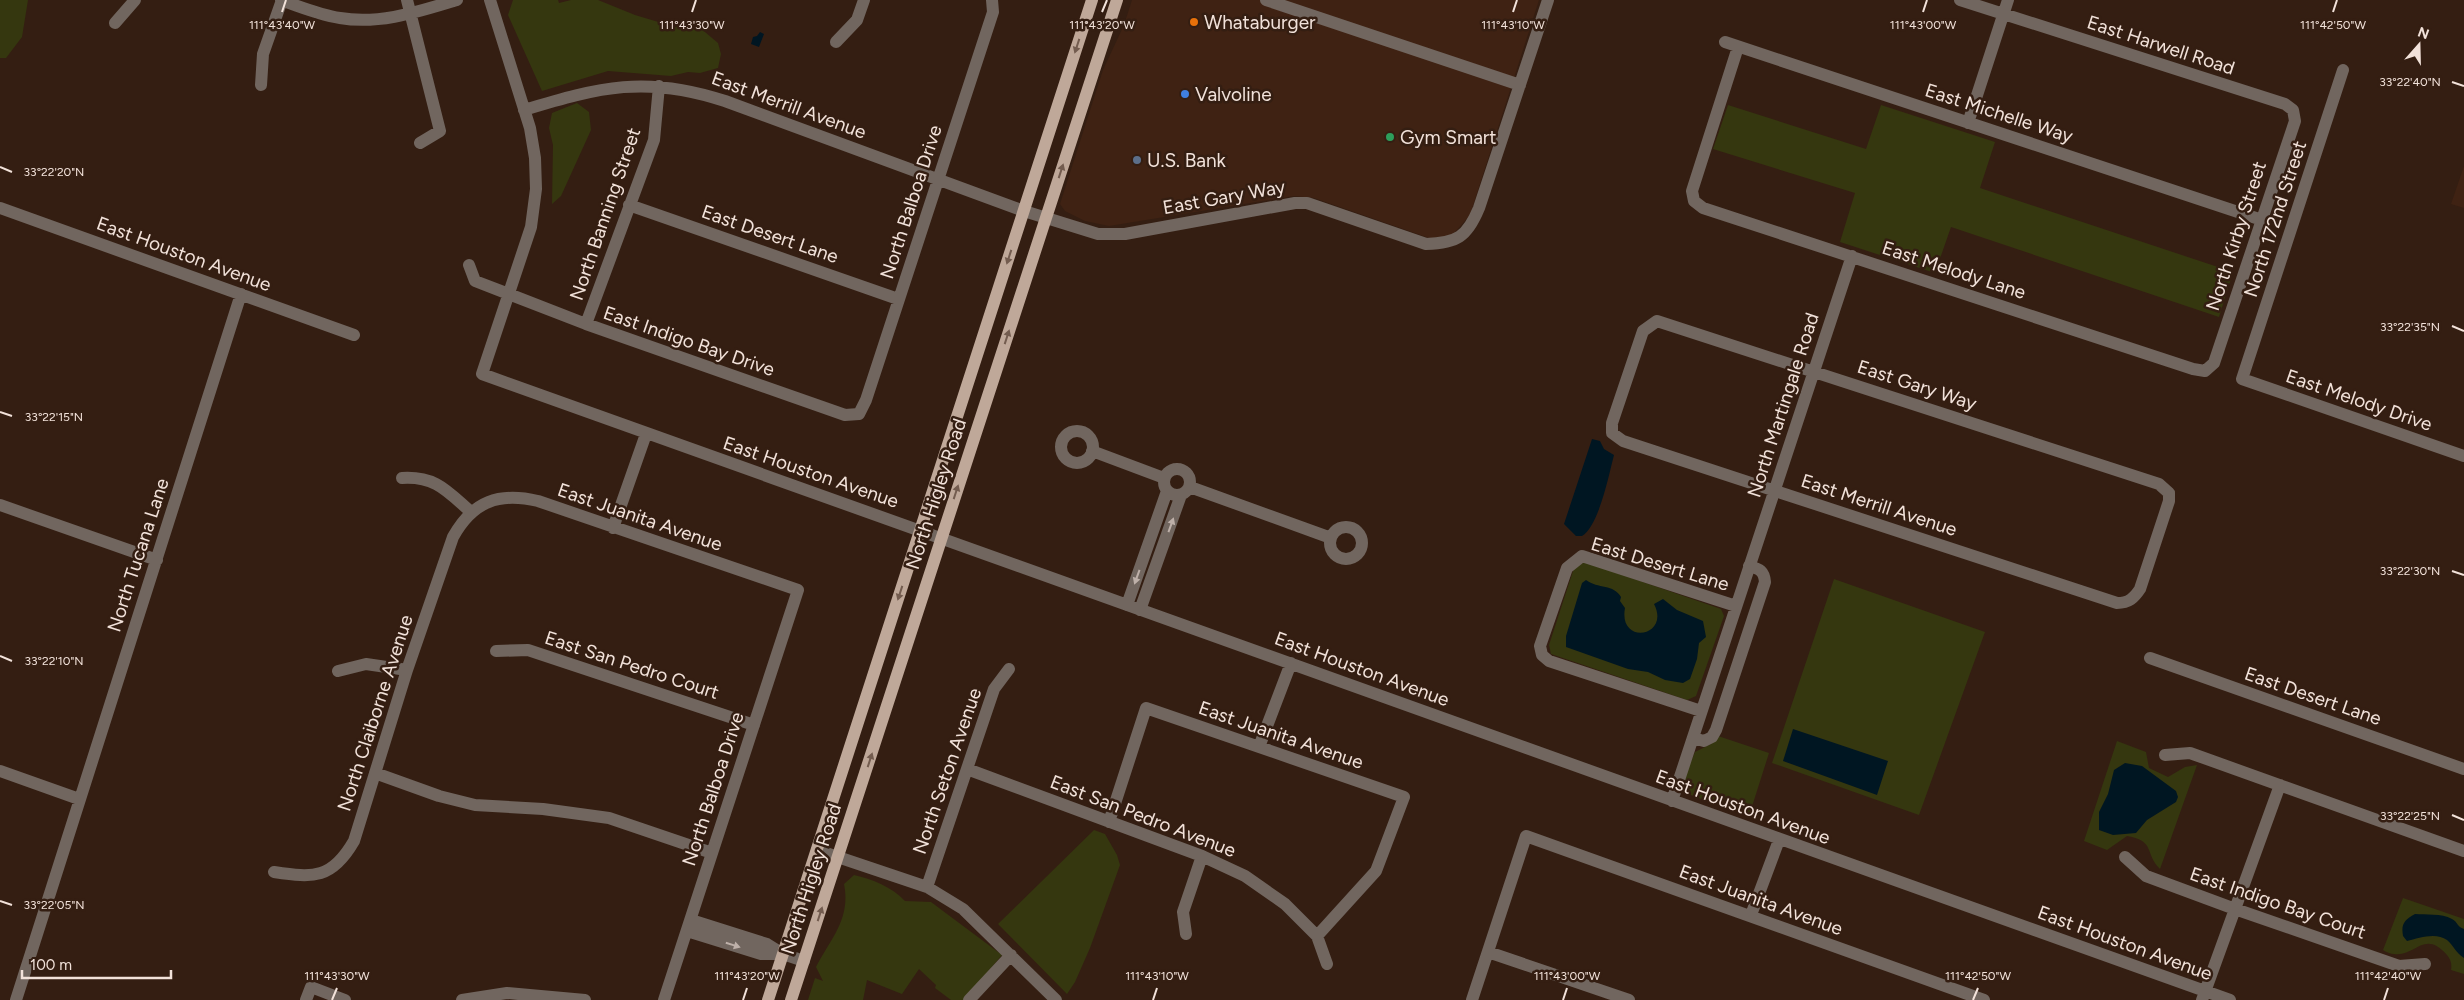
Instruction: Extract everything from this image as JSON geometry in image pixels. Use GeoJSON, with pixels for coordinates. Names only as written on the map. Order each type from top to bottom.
{"type":"FeatureCollection","features":[{"type":"Feature","properties":{"kind":"main road","name":"North Higley Road"},"geometry":{"type":"LineString","coordinates":[[792,1000],[942,538],[1035,214],[1092,0]]}},
{"type":"Feature","properties":{"kind":"main road","name":"North Higley Road"},"geometry":{"type":"LineString","coordinates":[[768,1000],[920,530],[1035,214],[1117,0]]}},
{"type":"Feature","properties":{"kind":"street"},"geometry":{"type":"LineString","coordinates":[[115,23],[135,0]]}},
{"type":"Feature","properties":{"kind":"street"},"geometry":{"type":"LineString","coordinates":[[262,85],[263,54],[281,0],[341,19],[380,19],[458,0]]}},
{"type":"Feature","properties":{"kind":"street"},"geometry":{"type":"LineString","coordinates":[[407,0],[440,132],[420,143]]}},
{"type":"Feature","properties":{"kind":"street"},"geometry":{"type":"LineString","coordinates":[[469,265],[475,281],[509,295],[531,226],[536,189],[534,150],[530,128],[490,0]]}},
{"type":"Feature","properties":{"kind":"street"},"geometry":{"type":"LineString","coordinates":[[836,42],[857,20],[864,0]]}},
{"type":"Feature","properties":{"kind":"street","name":"North Balboa Drive"},"geometry":{"type":"LineString","coordinates":[[859,414],[866,400],[993,12],[992,0]]}},
{"type":"Feature","properties":{"kind":"street"},"geometry":{"type":"LineString","coordinates":[[1266,0],[1520,85],[1548,0]]}},
{"type":"Feature","properties":{"kind":"street","name":"East Harwell Road"},"geometry":{"type":"LineString","coordinates":[[1960,0],[2285,104],[2293,110]]}},
{"type":"Feature","properties":{"kind":"street"},"geometry":{"type":"LineString","coordinates":[[1968,123],[2008,0]]}},
{"type":"Feature","properties":{"kind":"street","name":"East Michelle Way"},"geometry":{"type":"LineString","coordinates":[[1725,42],[2262,220]]}},
{"type":"Feature","properties":{"kind":"street","name":"East Melody Lane"},"geometry":{"type":"LineString","coordinates":[[1738,47],[1692,191],[1694,202],[1702,208],[2193,369],[2205,371]]}},
{"type":"Feature","properties":{"kind":"street","name":"North 172nd Street"},"geometry":{"type":"LineString","coordinates":[[2242,379],[2343,70]]}},
{"type":"Feature","properties":{"kind":"street","name":"East Gary Way"},"geometry":{"type":"LineString","coordinates":[[1035,214],[1098,234],[1114,235],[1295,203],[1306,203],[1426,244],[1446,243],[1462,236],[1471,227],[1480,208],[1520,85]]}},
{"type":"Feature","properties":{"kind":"street","name":"East Merrill Avenue"},"geometry":{"type":"LineString","coordinates":[[524,110],[605,88],[659,86],[683,89],[725,101],[1035,214]]}},
{"type":"Feature","properties":{"kind":"street","name":"North Banning Street"},"geometry":{"type":"LineString","coordinates":[[586,324],[654,140],[659,86]]}},
{"type":"Feature","properties":{"kind":"street","name":"North Kirby Street"},"geometry":{"type":"LineString","coordinates":[[2205,371],[2214,363],[2294,120],[2293,110]]}},
{"type":"Feature","properties":{"kind":"street","name":"East Desert Lane"},"geometry":{"type":"LineString","coordinates":[[629,205],[898,299]]}},
{"type":"Feature","properties":{"kind":"street","name":"East Houston Avenue"},"geometry":{"type":"LineString","coordinates":[[0,208],[354,335]]}},
{"type":"Feature","properties":{"kind":"street","name":"North Martingale Road"},"geometry":{"type":"LineString","coordinates":[[1672,801],[1852,256]]}},
{"type":"Feature","properties":{"kind":"street","name":"North Tucana Lane"},"geometry":{"type":"LineString","coordinates":[[16,1000],[241,294]]}},
{"type":"Feature","properties":{"kind":"street","name":"East Indigo Bay Drive"},"geometry":{"type":"LineString","coordinates":[[509,295],[845,415],[859,414]]}},
{"type":"Feature","properties":{"kind":"street","name":"East Houston Avenue"},"geometry":{"type":"LineString","coordinates":[[509,295],[482,374],[1291,663],[2203,995],[2230,1000]]}},
{"type":"Feature","properties":{"kind":"street","name":"East Gary Way"},"geometry":{"type":"LineString","coordinates":[[1612,434],[1612,423],[1643,331],[1658,321],[1814,370],[2159,484],[2168,492],[2169,501],[2140,590],[2135,597]]}},
{"type":"Feature","properties":{"kind":"street","name":"East Melody Drive"},"geometry":{"type":"LineString","coordinates":[[2242,379],[2464,456]]}},
{"type":"Feature","properties":{"kind":"street"},"geometry":{"type":"LineString","coordinates":[[613,528],[646,434]]}},
{"type":"Feature","properties":{"kind":"street","name":"East Merrill Avenue"},"geometry":{"type":"LineString","coordinates":[[1612,434],[1623,441],[2117,603],[2125,603],[2135,597]]}},
{"type":"Feature","properties":{"kind":"street"},"geometry":{"type":"LineString","coordinates":[[1092,451],[1164,478]]}},
{"type":"Feature","properties":{"kind":"street"},"geometry":{"type":"LineString","coordinates":[[1140,610],[1186,491],[1190,478],[1182,470],[1173,469],[1164,478],[1164,485],[1167,491],[1174,495],[1186,491],[1331,538]]}},
{"type":"Feature","properties":{"kind":"street"},"geometry":{"type":"LineString","coordinates":[[402,478],[420,477],[435,482],[471,512]]}},
{"type":"Feature","properties":{"kind":"street"},"geometry":{"type":"LineString","coordinates":[[1127,605],[1167,491]]}},
{"type":"Feature","properties":{"kind":"street","name":"East Juanita Avenue"},"geometry":{"type":"LineString","coordinates":[[471,512],[486,502],[502,498],[520,497],[538,501],[798,590]]}},
{"type":"Feature","properties":{"kind":"street"},"geometry":{"type":"LineString","coordinates":[[0,505],[157,560]]}},
{"type":"Feature","properties":{"kind":"street","name":"North Claiborne Avenue"},"geometry":{"type":"LineString","coordinates":[[274,872],[313,876],[328,870],[344,859],[354,842],[407,670],[453,537],[460,523],[471,512]]}},
{"type":"Feature","properties":{"kind":"street","name":"East Desert Lane"},"geometry":{"type":"LineString","coordinates":[[1702,711],[1549,661],[1542,655],[1540,646],[1567,568],[1582,556],[1736,606]]}},
{"type":"Feature","properties":{"kind":"street"},"geometry":{"type":"LineString","coordinates":[[1693,738],[1704,741],[1712,736],[1716,730],[1762,591],[1764,574],[1761,570],[1749,566]]}},
{"type":"Feature","properties":{"kind":"street","name":"North Balboa Drive"},"geometry":{"type":"LineString","coordinates":[[664,1000],[798,590]]}},
{"type":"Feature","properties":{"kind":"street","name":"East San Pedro Court"},"geometry":{"type":"LineString","coordinates":[[496,651],[528,650],[754,725]]}},
{"type":"Feature","properties":{"kind":"street","name":"East Desert Lane"},"geometry":{"type":"LineString","coordinates":[[2150,658],[2464,769]]}},
{"type":"Feature","properties":{"kind":"street"},"geometry":{"type":"LineString","coordinates":[[1259,747],[1291,663]]}},
{"type":"Feature","properties":{"kind":"street"},"geometry":{"type":"LineString","coordinates":[[338,671],[366,664],[407,670]]}},
{"type":"Feature","properties":{"kind":"street","name":"North Seton Avenue"},"geometry":{"type":"LineString","coordinates":[[927,887],[994,689],[1009,669]]}},
{"type":"Feature","properties":{"kind":"street","name":"East Juanita Avenue"},"geometry":{"type":"LineString","coordinates":[[1109,822],[1146,708],[1404,797],[1376,871],[1317,936]]}},
{"type":"Feature","properties":{"kind":"street"},"geometry":{"type":"LineString","coordinates":[[2165,755],[2190,753],[2464,851]]}},
{"type":"Feature","properties":{"kind":"street","name":"East San Pedro Avenue"},"geometry":{"type":"LineString","coordinates":[[967,769],[1202,856],[1245,876],[1285,904],[1317,936],[1327,964]]}},
{"type":"Feature","properties":{"kind":"street"},"geometry":{"type":"LineString","coordinates":[[0,771],[79,799]]}},
{"type":"Feature","properties":{"kind":"street"},"geometry":{"type":"LineString","coordinates":[[375,773],[439,796],[475,805],[543,809],[609,818],[712,853]]}},
{"type":"Feature","properties":{"kind":"street"},"geometry":{"type":"LineString","coordinates":[[2203,995],[2280,785]]}},
{"type":"Feature","properties":{"kind":"street","name":"East Juanita Avenue"},"geometry":{"type":"LineString","coordinates":[[1488,952],[1526,836],[1984,1000]]}},
{"type":"Feature","properties":{"kind":"street"},"geometry":{"type":"LineString","coordinates":[[1751,915],[1779,840]]}},
{"type":"Feature","properties":{"kind":"street"},"geometry":{"type":"LineString","coordinates":[[817,850],[927,887],[963,909],[1056,1000]]}},
{"type":"Feature","properties":{"kind":"street"},"geometry":{"type":"LineString","coordinates":[[1186,934],[1183,912],[1202,856]]}},
{"type":"Feature","properties":{"kind":"street","name":"East Indigo Bay Court"},"geometry":{"type":"LineString","coordinates":[[2125,857],[2146,876],[2235,909],[2399,966],[2425,964]]}},
{"type":"Feature","properties":{"kind":"street"},"geometry":{"type":"LineString","coordinates":[[689,925],[761,954],[783,954],[804,961]]}},
{"type":"Feature","properties":{"kind":"street"},"geometry":{"type":"LineString","coordinates":[[1472,1000],[1488,952],[1628,1000]]}},
{"type":"Feature","properties":{"kind":"street"},"geometry":{"type":"LineString","coordinates":[[969,1000],[1011,955]]}},
{"type":"Feature","properties":{"kind":"street"},"geometry":{"type":"LineString","coordinates":[[306,1000],[311,987],[345,1000]]}},
{"type":"Feature","properties":{"kind":"street"},"geometry":{"type":"LineString","coordinates":[[462,1000],[508,993],[585,1000]]}},
{"type":"Feature","properties":{"kind":"shaded area"},"geometry":{"type":"Polygon","coordinates":[[[0,0],[28,0],[22,37],[6,58],[0,58],[0,0]]]}},
{"type":"Feature","properties":{"kind":"shaded area"},"geometry":{"type":"Polygon","coordinates":[[[513,0],[558,0],[559,3],[571,0],[598,0],[635,15],[675,27],[687,24],[699,27],[718,43],[721,54],[718,68],[700,73],[688,72],[671,76],[608,71],[542,91],[508,15],[513,0]]]}},
{"type":"Feature","properties":{"kind":"shaded area"},"geometry":{"type":"Polygon","coordinates":[[[1132,0],[1539,0],[1470,215],[1455,232],[1445,238],[1432,239],[1314,198],[1294,196],[1109,226],[1085,221],[1065,211],[1060,204],[1103,70],[1124,25],[1132,0]]]}},
{"type":"Feature","properties":{"kind":"shaded area"},"geometry":{"type":"Polygon","coordinates":[[[577,103],[589,112],[591,130],[561,196],[552,204],[553,145],[549,128],[552,113],[577,103]]]}},
{"type":"Feature","properties":{"kind":"shaded area"},"geometry":{"type":"Polygon","coordinates":[[[1728,105],[1866,149],[1881,105],[1995,142],[1980,188],[2233,272],[2219,317],[1951,227],[1935,273],[1840,242],[1855,193],[1713,149],[1728,105]]]}},
{"type":"Feature","properties":{"kind":"shaded area"},"geometry":{"type":"Polygon","coordinates":[[[2464,166],[2464,208],[2451,204],[2464,166]]]}},
{"type":"Feature","properties":{"kind":"shaded area"},"geometry":{"type":"Polygon","coordinates":[[[1585,562],[1721,609],[1724,616],[1696,696],[1687,700],[1551,654],[1549,645],[1574,568],[1585,562]]]}},
{"type":"Feature","properties":{"kind":"shaded area"},"geometry":{"type":"Polygon","coordinates":[[[1834,579],[1985,632],[1919,815],[1772,763],[1834,579]]]}},
{"type":"Feature","properties":{"kind":"shaded area"},"geometry":{"type":"Polygon","coordinates":[[[1718,736],[1769,753],[1749,816],[1693,796],[1685,787],[1686,776],[1695,752],[1711,744],[1718,736]]]}},
{"type":"Feature","properties":{"kind":"shaded area"},"geometry":{"type":"Polygon","coordinates":[[[2117,741],[2146,752],[2149,768],[2168,777],[2185,767],[2197,765],[2160,869],[2152,858],[2146,844],[2136,838],[2127,836],[2107,850],[2084,841],[2117,741]]]}},
{"type":"Feature","properties":{"kind":"shaded area"},"geometry":{"type":"Polygon","coordinates":[[[1094,830],[1105,834],[1117,855],[1120,865],[1090,948],[1075,982],[1067,994],[998,924],[1094,830]]]}},
{"type":"Feature","properties":{"kind":"shaded area"},"geometry":{"type":"Polygon","coordinates":[[[854,875],[881,884],[905,901],[931,902],[1002,955],[964,1000],[951,1000],[935,988],[936,985],[919,969],[902,994],[867,980],[863,1000],[808,1000],[815,978],[823,981],[816,967],[842,918],[845,908],[844,884],[854,875]]]}},
{"type":"Feature","properties":{"kind":"shaded area"},"geometry":{"type":"Polygon","coordinates":[[[2403,898],[2464,919],[2464,974],[2451,970],[2451,962],[2448,957],[2432,944],[2420,946],[2402,954],[2391,954],[2383,950],[2403,898]]]}},
{"type":"Feature","properties":{"kind":"water"},"geometry":{"type":"Polygon","coordinates":[[[760,32],[764,34],[759,47],[751,44],[753,37],[757,36],[760,32]]]}},
{"type":"Feature","properties":{"kind":"water"},"geometry":{"type":"Polygon","coordinates":[[[1592,439],[1600,441],[1604,449],[1614,455],[1603,499],[1593,522],[1582,536],[1576,536],[1564,524],[1592,439]]]}},
{"type":"Feature","properties":{"kind":"water"},"geometry":{"type":"Polygon","coordinates":[[[1586,580],[1596,585],[1610,588],[1618,593],[1621,597],[1620,601],[1625,608],[1625,620],[1629,628],[1636,632],[1643,633],[1650,630],[1656,624],[1657,615],[1654,604],[1663,599],[1677,610],[1703,621],[1706,637],[1699,643],[1697,659],[1690,679],[1683,683],[1665,680],[1648,672],[1628,669],[1566,647],[1566,636],[1582,583],[1586,580]]]}},
{"type":"Feature","properties":{"kind":"water"},"geometry":{"type":"Polygon","coordinates":[[[1793,729],[1888,761],[1877,795],[1783,761],[1793,729]]]}},
{"type":"Feature","properties":{"kind":"water"},"geometry":{"type":"Polygon","coordinates":[[[2125,763],[2142,766],[2176,791],[2178,797],[2176,802],[2147,820],[2136,833],[2113,835],[2099,830],[2099,812],[2108,794],[2114,770],[2125,763]]]}},
{"type":"Feature","properties":{"kind":"water"},"geometry":{"type":"Polygon","coordinates":[[[2415,914],[2438,915],[2454,920],[2464,929],[2464,958],[2447,940],[2438,936],[2427,936],[2407,941],[2403,936],[2402,928],[2406,920],[2415,914]]]}},
{"type":"Feature","properties":{"kind":"place","name":"Whataburger"},"geometry":{"type":"Point","coordinates":[1194,22]}},
{"type":"Feature","properties":{"kind":"place","name":"Valvoline"},"geometry":{"type":"Point","coordinates":[1185,94]}},
{"type":"Feature","properties":{"kind":"place","name":"Gym Smart"},"geometry":{"type":"Point","coordinates":[1390,137]}},
{"type":"Feature","properties":{"kind":"place","name":"U.S. Bank"},"geometry":{"type":"Point","coordinates":[1137,160]}}]}
